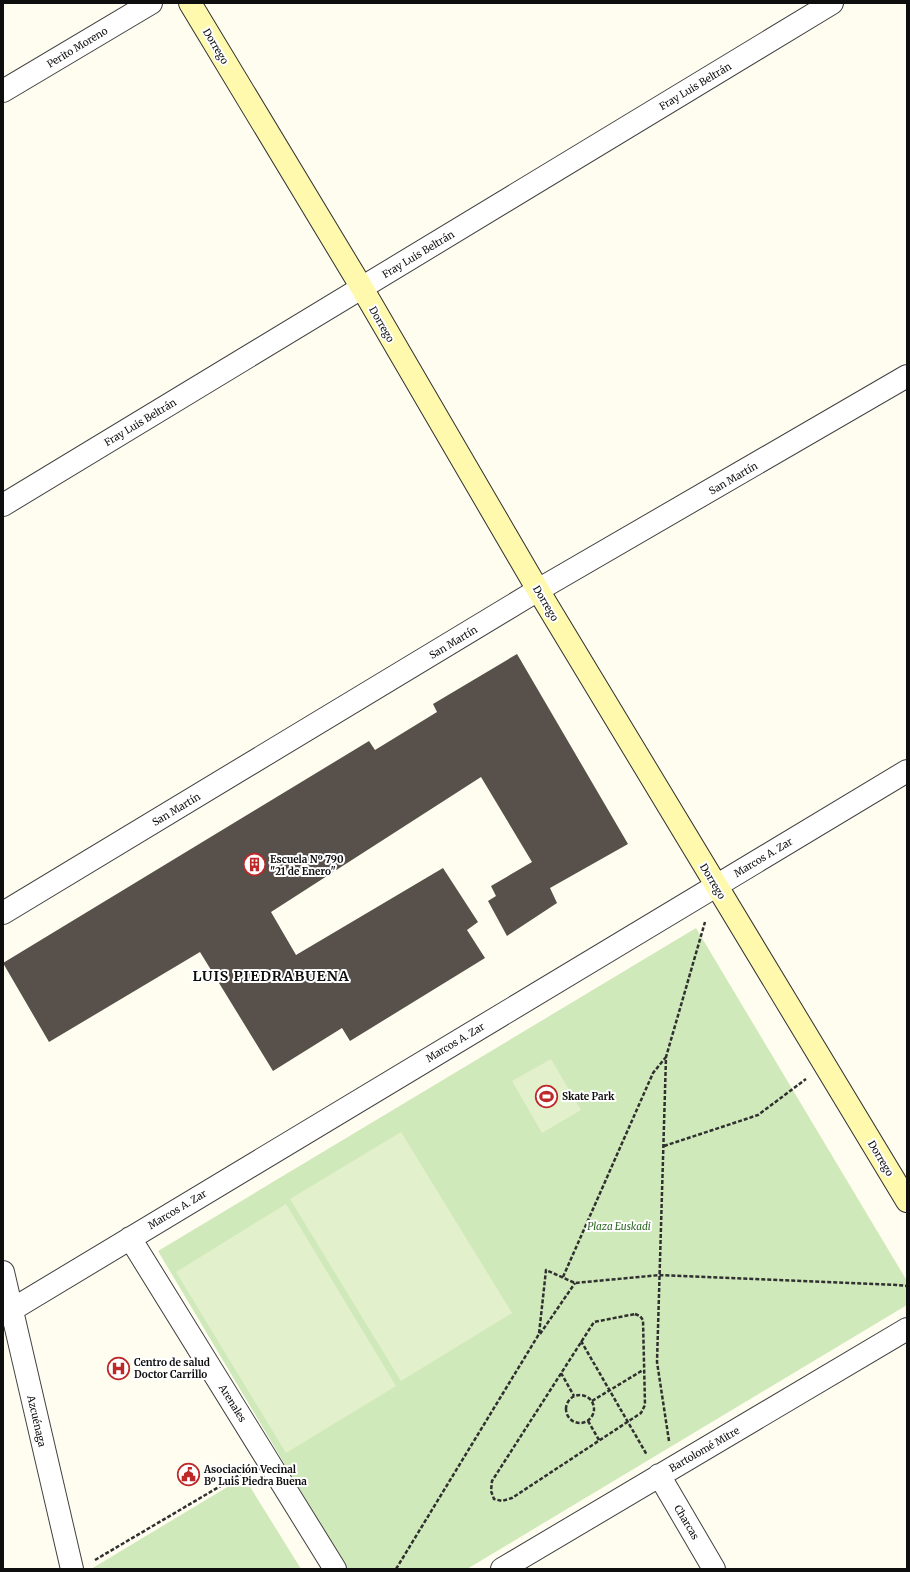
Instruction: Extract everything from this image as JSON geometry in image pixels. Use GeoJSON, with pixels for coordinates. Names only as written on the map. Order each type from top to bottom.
{"type":"FeatureCollection","features":[{"type":"Feature","properties":{"kind":"main road","name":"Dorrego"},"geometry":{"type":"LineString","coordinates":[[190,3],[362,288],[538,590],[715,886],[907,1201]]}},
{"type":"Feature","properties":{"kind":"street","name":"Perito Moreno"},"geometry":{"type":"LineString","coordinates":[[3,91],[151,3]]}},
{"type":"Feature","properties":{"kind":"street","name":"Fray Luis Beltrán"},"geometry":{"type":"LineString","coordinates":[[3,505],[832,3]]}},
{"type":"Feature","properties":{"kind":"street","name":"San Martín"},"geometry":{"type":"LineString","coordinates":[[3,913],[538,590],[907,376]]}},
{"type":"Feature","properties":{"kind":"street","name":"Marcos A. Zar"},"geometry":{"type":"LineString","coordinates":[[7,1312],[907,771]]}},
{"type":"Feature","properties":{"kind":"street","name":"Arenales"},"geometry":{"type":"LineString","coordinates":[[130,1238],[335,1569]]}},
{"type":"Feature","properties":{"kind":"street","name":"Azcuénaga"},"geometry":{"type":"LineString","coordinates":[[3,1272],[7,1312],[72,1569]]}},
{"type":"Feature","properties":{"kind":"street","name":"Bartolomé Mitre"},"geometry":{"type":"LineString","coordinates":[[502,1569],[907,1329]]}},
{"type":"Feature","properties":{"kind":"street","name":"Charcas"},"geometry":{"type":"LineString","coordinates":[[666,1471],[714,1569]]}},
{"type":"Feature","properties":{"kind":"path"},"geometry":{"type":"LineString","coordinates":[[666,1471],[657,1362],[666,1057],[715,886]]}},
{"type":"Feature","properties":{"kind":"path"},"geometry":{"type":"LineString","coordinates":[[563,1277],[653,1073],[666,1057]]}},
{"type":"Feature","properties":{"kind":"path"},"geometry":{"type":"LineString","coordinates":[[664,1146],[758,1115],[825,1066]]}},
{"type":"Feature","properties":{"kind":"path"},"geometry":{"type":"LineString","coordinates":[[540,1334],[546,1270],[575,1283],[660,1275],[907,1286]]}},
{"type":"Feature","properties":{"kind":"path"},"geometry":{"type":"LineString","coordinates":[[396,1569],[540,1334],[575,1283]]}},
{"type":"Feature","properties":{"kind":"path"},"geometry":{"type":"LineString","coordinates":[[634,1314],[640,1316],[643,1320],[644,1370],[645,1406],[641,1413],[512,1498],[502,1501],[494,1499],[491,1491],[492,1481],[594,1322],[634,1314]]}},
{"type":"Feature","properties":{"kind":"path"},"geometry":{"type":"LineString","coordinates":[[581,1341],[628,1422],[666,1471]]}},
{"type":"Feature","properties":{"kind":"path"},"geometry":{"type":"LineString","coordinates":[[592,1401],[644,1370]]}},
{"type":"Feature","properties":{"kind":"path"},"geometry":{"type":"LineString","coordinates":[[561,1373],[574,1396]]}},
{"type":"Feature","properties":{"kind":"path"},"geometry":{"type":"LineString","coordinates":[[582,1394],[592,1401],[594,1411],[588,1421],[576,1423],[568,1418],[566,1413],[566,1404],[574,1396],[582,1394]]}},
{"type":"Feature","properties":{"kind":"path"},"geometry":{"type":"LineString","coordinates":[[588,1421],[599,1440]]}},
{"type":"Feature","properties":{"kind":"path"},"geometry":{"type":"LineString","coordinates":[[93,1561],[267,1458]]}},
{"type":"Feature","properties":{"kind":"green space","name":"Plaza Euskadi"},"geometry":{"type":"Polygon","coordinates":[[[696,928],[907,1281],[907,1305],[467,1569],[347,1569],[158,1251],[696,928]]]}},
{"type":"Feature","properties":{"kind":"green space","name":"Skate Park"},"geometry":{"type":"Polygon","coordinates":[[[551,1059],[581,1110],[542,1133],[512,1081],[551,1059]]]}},
{"type":"Feature","properties":{"kind":"green space"},"geometry":{"type":"Polygon","coordinates":[[[401,1132],[512,1313],[401,1381],[290,1199],[401,1132]]]}},
{"type":"Feature","properties":{"kind":"green space"},"geometry":{"type":"Polygon","coordinates":[[[286,1204],[396,1386],[286,1453],[176,1272],[286,1204]]]}},
{"type":"Feature","properties":{"kind":"green space"},"geometry":{"type":"Polygon","coordinates":[[[244,1477],[301,1569],[91,1569],[244,1477]]]}},
{"type":"Feature","properties":{"kind":"building","name":"Escuela Nº 790 \"21 de Enero\""},"geometry":{"type":"Polygon","coordinates":[[[517,654],[628,844],[550,888],[557,903],[507,936],[488,901],[496,896],[491,886],[532,862],[481,777],[271,912],[296,955],[443,868],[478,922],[467,930],[485,958],[350,1041],[342,1028],[273,1071],[200,952],[49,1042],[3,963],[369,741],[375,750],[437,712],[433,704],[517,654]]]}},
{"type":"Feature","properties":{"kind":"place","name":"Escuela Nº 790 \"21 de Enero\""},"geometry":{"type":"Point","coordinates":[255,865]}},
{"type":"Feature","properties":{"kind":"place","name":"Skate Park"},"geometry":{"type":"Point","coordinates":[547,1096]}},
{"type":"Feature","properties":{"kind":"place","name":"Centro de salud Doctor Carrillo"},"geometry":{"type":"Point","coordinates":[119,1368]}},
{"type":"Feature","properties":{"kind":"place","name":"Asociación Vecinal Bº Luis Piedra Buena"},"geometry":{"type":"Point","coordinates":[188,1475]}},
{"type":"Feature","properties":{"kind":"district","name":"LUIS PIEDRABUENA"},"geometry":{"type":"Point","coordinates":[271,976]}}]}
